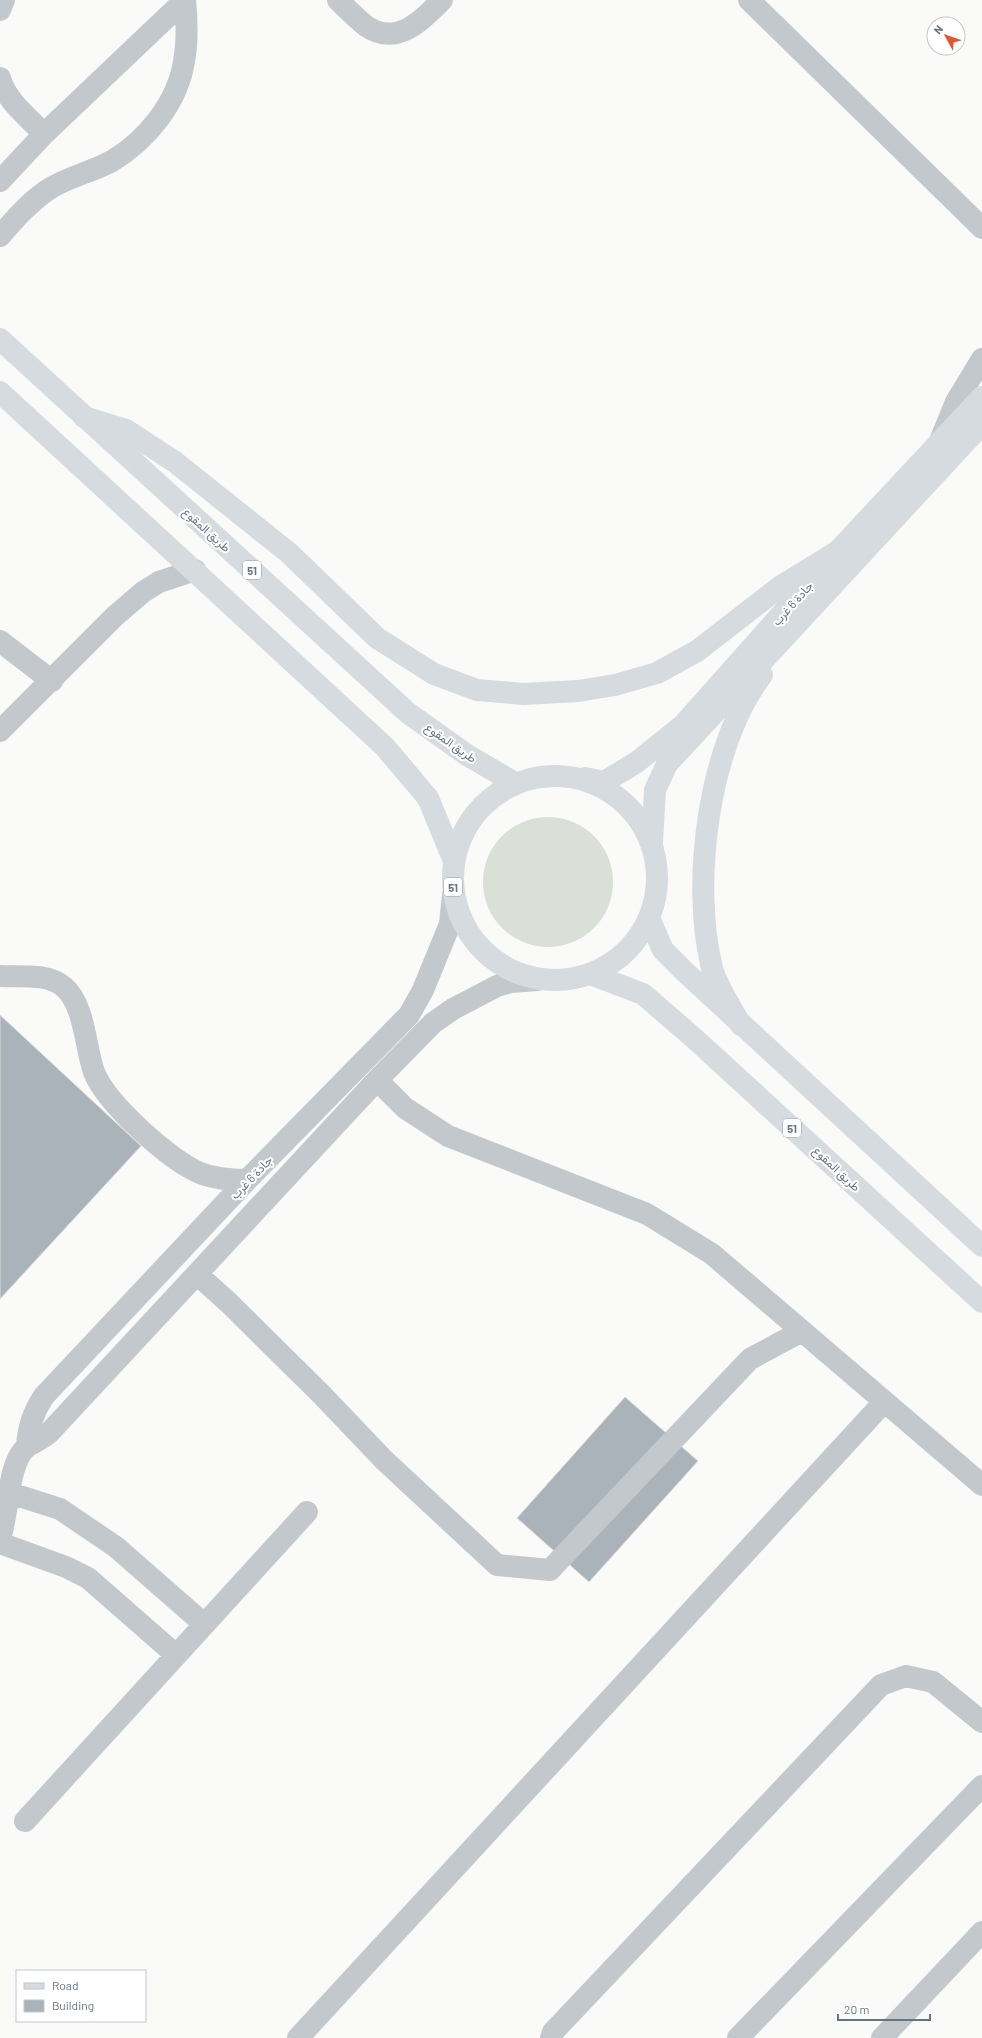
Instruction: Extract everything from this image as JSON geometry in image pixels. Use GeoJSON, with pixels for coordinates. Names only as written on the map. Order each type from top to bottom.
{"type":"FeatureCollection","features":[{"type":"Feature","properties":{"kind":"main road","name":"طريق المقوع"},"geometry":{"type":"LineString","coordinates":[[0,340],[408,713],[467,755],[516,783]]}},
{"type":"Feature","properties":{"kind":"main road","name":"51"},"geometry":{"type":"LineString","coordinates":[[0,392],[385,747],[428,798],[454,861]]}},
{"type":"Feature","properties":{"kind":"main road","name":"جادة 6 غرب"},"geometry":{"type":"LineString","coordinates":[[652,844],[655,790],[667,764],[842,560],[940,442],[982,397]]}},
{"type":"Feature","properties":{"kind":"main road"},"geometry":{"type":"LineString","coordinates":[[84,417],[126,430],[175,462],[289,553],[377,638],[434,674],[477,690],[524,694],[578,691],[615,686],[658,673],[697,651],[781,586],[842,560]]}},
{"type":"Feature","properties":{"kind":"main road","name":"جادة 6 غرب"},"geometry":{"type":"LineString","coordinates":[[585,778],[604,782],[661,745],[842,560],[982,424]]}},
{"type":"Feature","properties":{"kind":"main road"},"geometry":{"type":"LineString","coordinates":[[741,1025],[712,970],[703,912],[704,845],[721,762],[737,716],[760,678],[842,560]]}},
{"type":"Feature","properties":{"kind":"main road","name":"51"},"geometry":{"type":"LineString","coordinates":[[542,776],[585,778],[620,798],[639,819],[652,844],[657,869],[656,894],[649,918],[634,942],[614,961],[590,974],[572,979],[537,980],[518,974],[488,956],[465,928],[453,895],[454,861],[465,828],[486,801],[516,783],[542,776]]}},
{"type":"Feature","properties":{"kind":"main road"},"geometry":{"type":"LineString","coordinates":[[649,918],[663,950],[741,1025],[982,1246]]}},
{"type":"Feature","properties":{"kind":"main road","name":"طريق المقوع"},"geometry":{"type":"LineString","coordinates":[[590,974],[643,994],[695,1039],[982,1302]]}},
{"type":"Feature","properties":{"kind":"street"},"geometry":{"type":"LineString","coordinates":[[0,10],[4,0]]}},
{"type":"Feature","properties":{"kind":"street"},"geometry":{"type":"LineString","coordinates":[[0,181],[44,134],[185,0]]}},
{"type":"Feature","properties":{"kind":"street"},"geometry":{"type":"LineString","coordinates":[[0,236],[28,205],[46,191],[60,182],[111,161],[137,143],[159,120],[175,92],[184,62],[187,30],[185,0]]}},
{"type":"Feature","properties":{"kind":"street"},"geometry":{"type":"LineString","coordinates":[[338,0],[366,26],[382,33],[398,33],[414,28],[442,0]]}},
{"type":"Feature","properties":{"kind":"street"},"geometry":{"type":"LineString","coordinates":[[749,0],[982,228]]}},
{"type":"Feature","properties":{"kind":"street"},"geometry":{"type":"LineString","coordinates":[[0,78],[2,84],[19,109],[44,134]]}},
{"type":"Feature","properties":{"kind":"street"},"geometry":{"type":"LineString","coordinates":[[940,442],[956,402],[982,359]]}},
{"type":"Feature","properties":{"kind":"street"},"geometry":{"type":"LineString","coordinates":[[0,731],[52,681],[115,616],[143,592],[159,582],[194,570]]}},
{"type":"Feature","properties":{"kind":"street"},"geometry":{"type":"LineString","coordinates":[[0,641],[52,681]]}},
{"type":"Feature","properties":{"kind":"street","name":"جادة 6 غرب"},"geometry":{"type":"LineString","coordinates":[[0,1538],[4,1528],[13,1470],[17,1461],[27,1447],[29,1425],[33,1414],[44,1396],[247,1180],[409,1015],[423,990],[450,924],[453,895]]}},
{"type":"Feature","properties":{"kind":"street"},"geometry":{"type":"LineString","coordinates":[[0,976],[46,978],[64,987],[76,1003],[94,1072],[108,1096],[161,1147],[186,1167],[216,1178],[247,1180]]}},
{"type":"Feature","properties":{"kind":"street","name":"جادة 6 غرب"},"geometry":{"type":"LineString","coordinates":[[27,1447],[39,1442],[49,1433],[433,1023],[453,1009],[497,986],[537,980]]}},
{"type":"Feature","properties":{"kind":"street"},"geometry":{"type":"LineString","coordinates":[[378,1080],[405,1108],[448,1136],[647,1214],[712,1254],[982,1485]]}},
{"type":"Feature","properties":{"kind":"street"},"geometry":{"type":"LineString","coordinates":[[198,1275],[229,1303],[322,1395],[384,1460],[497,1565],[550,1570],[750,1359],[802,1332]]}},
{"type":"Feature","properties":{"kind":"street"},"geometry":{"type":"LineString","coordinates":[[298,2038],[884,1402]]}},
{"type":"Feature","properties":{"kind":"street"},"geometry":{"type":"LineString","coordinates":[[10,1493],[60,1509],[116,1547],[204,1624]]}},
{"type":"Feature","properties":{"kind":"street"},"geometry":{"type":"LineString","coordinates":[[25,1821],[307,1512]]}},
{"type":"Feature","properties":{"kind":"street"},"geometry":{"type":"LineString","coordinates":[[0,1543],[66,1567],[88,1578],[176,1655]]}},
{"type":"Feature","properties":{"kind":"street"},"geometry":{"type":"LineString","coordinates":[[551,2038],[553,2032],[881,1685],[906,1676],[933,1682],[982,1722]]}},
{"type":"Feature","properties":{"kind":"street"},"geometry":{"type":"LineString","coordinates":[[738,2038],[982,1786]]}},
{"type":"Feature","properties":{"kind":"street"},"geometry":{"type":"LineString","coordinates":[[882,2038],[982,1932]]}},
{"type":"Feature","properties":{"kind":"shaded area"},"geometry":{"type":"Polygon","coordinates":[[[548,817],[561,818],[573,822],[594,836],[608,857],[612,869],[612,895],[608,907],[594,928],[573,942],[561,946],[548,947],[535,946],[523,942],[502,928],[488,907],[484,895],[483,882],[484,869],[488,857],[502,836],[523,822],[535,818],[548,817]]]}},
{"type":"Feature","properties":{"kind":"building"},"geometry":{"type":"Polygon","coordinates":[[[0,1015],[141,1146],[0,1299],[0,1015]]]}},
{"type":"Feature","properties":{"kind":"building"},"geometry":{"type":"Polygon","coordinates":[[[625,1397],[698,1461],[589,1582],[517,1518],[625,1397]]]}}]}
